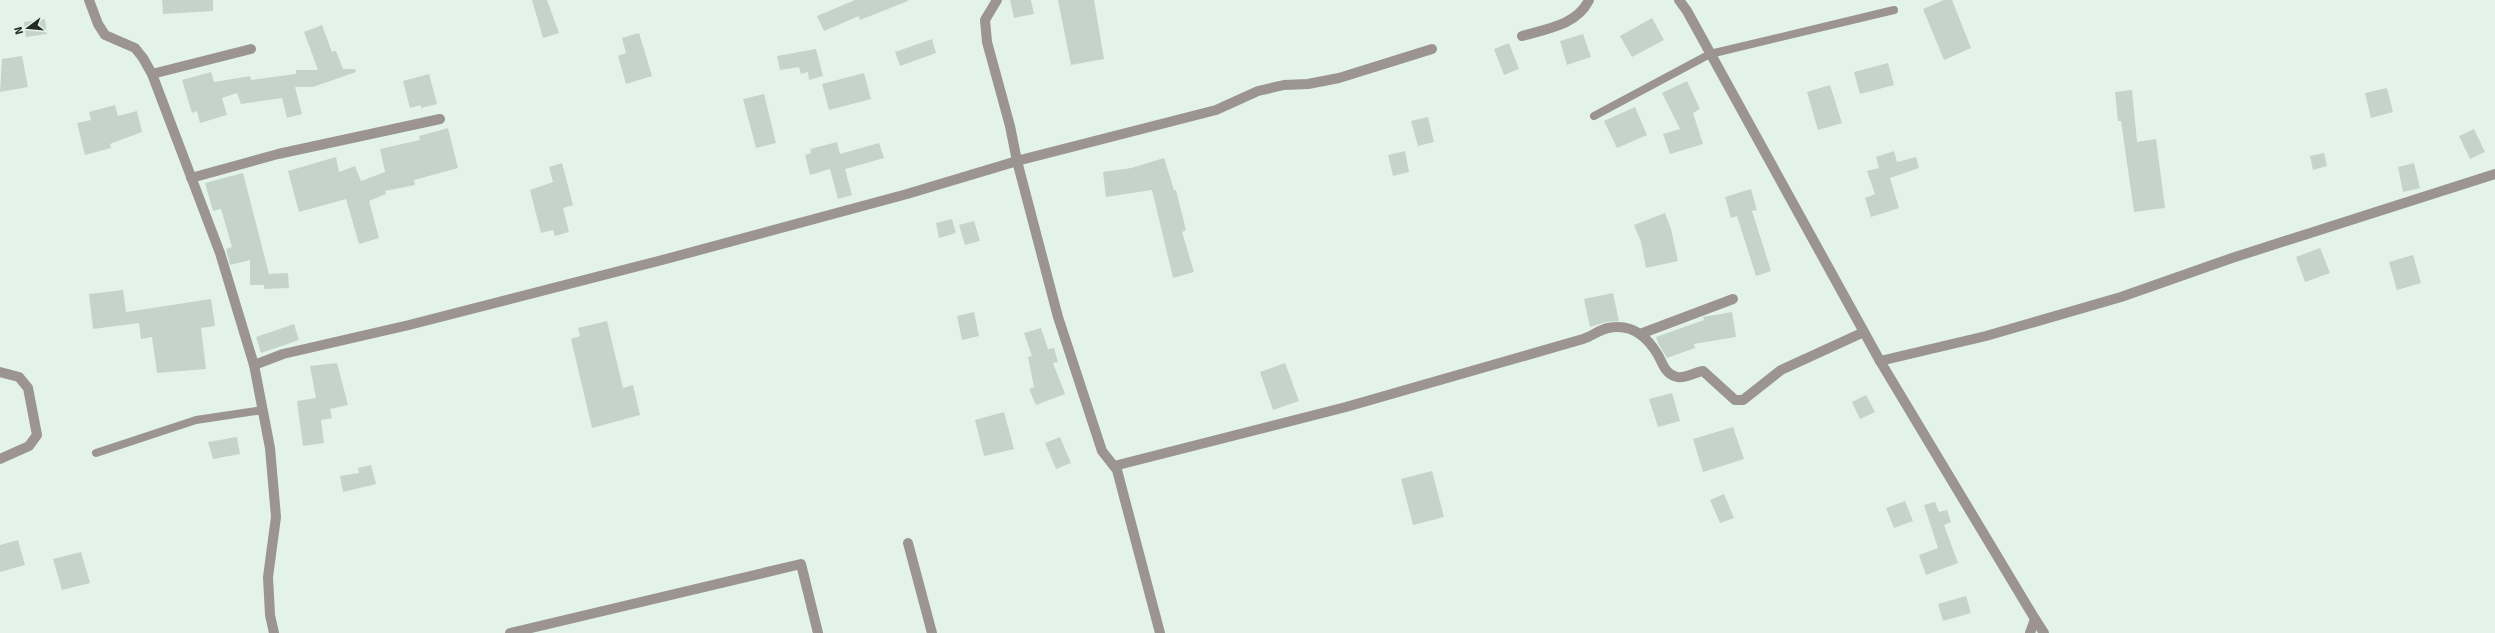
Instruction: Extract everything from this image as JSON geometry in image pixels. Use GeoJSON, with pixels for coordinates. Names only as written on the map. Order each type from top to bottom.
{"type":"FeatureCollection","features":[{"type":"Feature","properties":{"kind":"street"},"geometry":{"type":"LineString","coordinates":[[89,0],[98,24],[105,35],[135,48],[143,58],[152,74],[190,178],[220,253],[254,364],[270,448],[276,517],[268,577],[270,615],[274,633]]}},
{"type":"Feature","properties":{"kind":"street"},"geometry":{"type":"LineString","coordinates":[[997,0],[985,20],[987,42],[1010,126],[1017,161],[1058,317],[1102,451],[1114,466],[1125,498],[1160,633]]}},
{"type":"Feature","properties":{"kind":"street"},"geometry":{"type":"LineString","coordinates":[[1522,36],[1571,20],[1586,6],[1589,0]]}},
{"type":"Feature","properties":{"kind":"street"},"geometry":{"type":"LineString","coordinates":[[1679,0],[1880,361],[2044,633]]}},
{"type":"Feature","properties":{"kind":"street"},"geometry":{"type":"LineString","coordinates":[[152,74],[250,49]]}},
{"type":"Feature","properties":{"kind":"street"},"geometry":{"type":"LineString","coordinates":[[254,364],[283,354],[409,325],[666,259],[908,194],[1017,161],[1216,110],[1258,91],[1284,85],[1308,84],[1339,78],[1432,49]]}},
{"type":"Feature","properties":{"kind":"street"},"geometry":{"type":"LineString","coordinates":[[190,178],[278,154],[440,119]]}},
{"type":"Feature","properties":{"kind":"street"},"geometry":{"type":"LineString","coordinates":[[1880,361],[1986,336],[2121,297],[2232,258],[2495,174]]}},
{"type":"Feature","properties":{"kind":"street"},"geometry":{"type":"LineString","coordinates":[[1640,334],[1733,299]]}},
{"type":"Feature","properties":{"kind":"street"},"geometry":{"type":"LineString","coordinates":[[1114,466],[1346,407],[1583,339],[1608,328],[1627,327],[1640,334],[1658,355],[1663,367],[1672,375],[1678,378],[1703,371],[1735,400],[1744,400],[1781,370],[1864,332]]}},
{"type":"Feature","properties":{"kind":"street"},"geometry":{"type":"LineString","coordinates":[[0,372],[19,377],[28,388],[37,435],[29,446],[0,459]]}},
{"type":"Feature","properties":{"kind":"street"},"geometry":{"type":"LineString","coordinates":[[908,544],[932,633]]}},
{"type":"Feature","properties":{"kind":"street"},"geometry":{"type":"LineString","coordinates":[[510,633],[801,564],[818,633]]}},
{"type":"Feature","properties":{"kind":"street"},"geometry":{"type":"LineString","coordinates":[[2030,633],[2035,619]]}},
{"type":"Feature","properties":{"kind":"lane"},"geometry":{"type":"LineString","coordinates":[[1594,116],[1710,54],[1894,10]]}},
{"type":"Feature","properties":{"kind":"lane"},"geometry":{"type":"LineString","coordinates":[[96,454],[196,420],[263,410]]}},
{"type":"Feature","properties":{"kind":"building"},"geometry":{"type":"Polygon","coordinates":[[[162,0],[213,0],[213,11],[163,14],[162,0]]]}},
{"type":"Feature","properties":{"kind":"building"},"geometry":{"type":"Polygon","coordinates":[[[532,0],[547,0],[559,33],[543,38],[532,0]]]}},
{"type":"Feature","properties":{"kind":"building"},"geometry":{"type":"Polygon","coordinates":[[[855,0],[908,1],[860,20],[859,16],[824,31],[817,16],[855,0]]]}},
{"type":"Feature","properties":{"kind":"building"},"geometry":{"type":"Polygon","coordinates":[[[1010,0],[1031,0],[1034,14],[1014,18],[1010,0]]]}},
{"type":"Feature","properties":{"kind":"building"},"geometry":{"type":"Polygon","coordinates":[[[1058,0],[1094,0],[1104,59],[1071,65],[1058,0]]]}},
{"type":"Feature","properties":{"kind":"building"},"geometry":{"type":"Polygon","coordinates":[[[1944,0],[1952,0],[1971,48],[1944,60],[1923,9],[1944,0]]]}},
{"type":"Feature","properties":{"kind":"building"},"geometry":{"type":"Polygon","coordinates":[[[1652,18],[1664,40],[1632,57],[1620,36],[1652,18]]]}},
{"type":"Feature","properties":{"kind":"building"},"geometry":{"type":"Polygon","coordinates":[[[45,19],[47,34],[26,37],[24,22],[45,19]]]}},
{"type":"Feature","properties":{"kind":"building"},"geometry":{"type":"Polygon","coordinates":[[[322,25],[332,52],[336,51],[343,69],[355,69],[356,72],[313,87],[295,87],[302,114],[287,118],[282,98],[241,104],[237,93],[222,98],[227,115],[200,123],[197,111],[192,113],[182,80],[211,72],[214,82],[250,76],[251,80],[296,74],[296,70],[318,70],[304,32],[322,25]]]}},
{"type":"Feature","properties":{"kind":"building"},"geometry":{"type":"Polygon","coordinates":[[[639,33],[652,76],[626,84],[618,56],[626,53],[622,38],[639,33]]]}},
{"type":"Feature","properties":{"kind":"building"},"geometry":{"type":"Polygon","coordinates":[[[1583,34],[1591,57],[1567,65],[1560,41],[1583,34]]]}},
{"type":"Feature","properties":{"kind":"building"},"geometry":{"type":"Polygon","coordinates":[[[932,39],[936,53],[900,66],[895,52],[932,39]]]}},
{"type":"Feature","properties":{"kind":"building"},"geometry":{"type":"Polygon","coordinates":[[[1509,43],[1519,69],[1504,75],[1494,49],[1509,43]]]}},
{"type":"Feature","properties":{"kind":"building"},"geometry":{"type":"Polygon","coordinates":[[[816,49],[823,76],[809,80],[808,72],[801,74],[799,67],[780,70],[777,56],[816,49]]]}},
{"type":"Feature","properties":{"kind":"building"},"geometry":{"type":"Polygon","coordinates":[[[22,56],[28,87],[0,92],[2,59],[22,56]]]}},
{"type":"Feature","properties":{"kind":"building"},"geometry":{"type":"Polygon","coordinates":[[[1888,63],[1894,85],[1860,94],[1854,72],[1888,63]]]}},
{"type":"Feature","properties":{"kind":"building"},"geometry":{"type":"Polygon","coordinates":[[[864,73],[871,99],[829,110],[822,84],[864,73]]]}},
{"type":"Feature","properties":{"kind":"building"},"geometry":{"type":"Polygon","coordinates":[[[429,74],[437,104],[421,108],[421,105],[410,108],[403,81],[429,74]]]}},
{"type":"Feature","properties":{"kind":"building"},"geometry":{"type":"Polygon","coordinates":[[[1687,81],[1700,109],[1693,113],[1703,144],[1670,154],[1663,134],[1680,129],[1662,93],[1687,81]]]}},
{"type":"Feature","properties":{"kind":"building"},"geometry":{"type":"Polygon","coordinates":[[[1830,85],[1842,123],[1818,130],[1807,92],[1830,85]]]}},
{"type":"Feature","properties":{"kind":"building"},"geometry":{"type":"Polygon","coordinates":[[[2387,88],[2393,112],[2371,118],[2365,93],[2387,88]]]}},
{"type":"Feature","properties":{"kind":"building"},"geometry":{"type":"Polygon","coordinates":[[[2132,90],[2137,142],[2156,139],[2165,208],[2134,212],[2121,121],[2118,121],[2115,92],[2132,90]]]}},
{"type":"Feature","properties":{"kind":"building"},"geometry":{"type":"Polygon","coordinates":[[[764,94],[776,143],[756,148],[743,99],[764,94]]]}},
{"type":"Feature","properties":{"kind":"building"},"geometry":{"type":"Polygon","coordinates":[[[115,105],[118,116],[137,111],[142,132],[110,144],[111,148],[85,155],[77,123],[91,120],[89,112],[115,105]]]}},
{"type":"Feature","properties":{"kind":"building"},"geometry":{"type":"Polygon","coordinates":[[[1635,107],[1647,135],[1617,148],[1604,121],[1635,107]]]}},
{"type":"Feature","properties":{"kind":"building"},"geometry":{"type":"Polygon","coordinates":[[[1428,117],[1434,142],[1418,146],[1411,121],[1428,117]]]}},
{"type":"Feature","properties":{"kind":"building"},"geometry":{"type":"Polygon","coordinates":[[[448,128],[458,168],[414,180],[415,185],[385,191],[386,194],[369,201],[379,238],[359,244],[346,199],[299,212],[288,171],[336,157],[339,172],[355,166],[361,181],[385,172],[380,149],[420,140],[419,136],[448,128]]]}},
{"type":"Feature","properties":{"kind":"building"},"geometry":{"type":"Polygon","coordinates":[[[2474,129],[2485,152],[2470,159],[2459,136],[2474,129]]]}},
{"type":"Feature","properties":{"kind":"building"},"geometry":{"type":"Polygon","coordinates":[[[837,142],[840,154],[879,143],[884,158],[845,169],[852,195],[838,199],[830,169],[810,175],[805,155],[811,153],[810,149],[837,142]]]}},
{"type":"Feature","properties":{"kind":"building"},"geometry":{"type":"Polygon","coordinates":[[[1405,151],[1409,172],[1393,176],[1388,155],[1405,151]]]}},
{"type":"Feature","properties":{"kind":"building"},"geometry":{"type":"Polygon","coordinates":[[[1894,151],[1897,162],[1916,157],[1919,168],[1890,178],[1899,208],[1871,217],[1865,198],[1875,194],[1867,171],[1879,168],[1876,157],[1894,151]]]}},
{"type":"Feature","properties":{"kind":"building"},"geometry":{"type":"Polygon","coordinates":[[[2324,153],[2327,166],[2313,170],[2310,156],[2324,153]]]}},
{"type":"Feature","properties":{"kind":"building"},"geometry":{"type":"Polygon","coordinates":[[[1164,158],[1174,190],[1176,190],[1186,230],[1182,232],[1194,272],[1173,278],[1152,190],[1106,197],[1103,172],[1131,168],[1164,158]]]}},
{"type":"Feature","properties":{"kind":"building"},"geometry":{"type":"Polygon","coordinates":[[[562,163],[573,205],[563,208],[569,232],[555,236],[553,230],[541,233],[530,190],[553,182],[549,167],[562,163]]]}},
{"type":"Feature","properties":{"kind":"building"},"geometry":{"type":"Polygon","coordinates":[[[2414,163],[2420,188],[2403,192],[2398,167],[2414,163]]]}},
{"type":"Feature","properties":{"kind":"building"},"geometry":{"type":"Polygon","coordinates":[[[243,173],[269,274],[288,273],[289,288],[264,289],[264,285],[250,285],[250,260],[230,265],[226,249],[232,247],[221,209],[213,211],[205,183],[243,173]]]}},
{"type":"Feature","properties":{"kind":"building"},"geometry":{"type":"Polygon","coordinates":[[[1751,189],[1757,210],[1752,211],[1771,271],[1756,276],[1737,216],[1731,218],[1725,197],[1751,189]]]}},
{"type":"Feature","properties":{"kind":"building"},"geometry":{"type":"Polygon","coordinates":[[[1665,213],[1671,229],[1678,261],[1646,268],[1641,242],[1634,225],[1665,213]]]}},
{"type":"Feature","properties":{"kind":"building"},"geometry":{"type":"Polygon","coordinates":[[[952,219],[956,233],[939,238],[936,223],[952,219]]]}},
{"type":"Feature","properties":{"kind":"building"},"geometry":{"type":"Polygon","coordinates":[[[974,221],[980,241],[965,245],[959,225],[974,221]]]}},
{"type":"Feature","properties":{"kind":"building"},"geometry":{"type":"Polygon","coordinates":[[[2320,248],[2330,273],[2305,282],[2296,257],[2320,248]]]}},
{"type":"Feature","properties":{"kind":"building"},"geometry":{"type":"Polygon","coordinates":[[[2413,255],[2421,283],[2397,290],[2389,262],[2413,255]]]}},
{"type":"Feature","properties":{"kind":"building"},"geometry":{"type":"Polygon","coordinates":[[[123,290],[126,312],[211,299],[215,326],[201,328],[206,369],[157,373],[152,337],[141,339],[139,323],[93,329],[89,294],[123,290]]]}},
{"type":"Feature","properties":{"kind":"building"},"geometry":{"type":"Polygon","coordinates":[[[1613,293],[1619,321],[1606,322],[1590,327],[1584,299],[1613,293]]]}},
{"type":"Feature","properties":{"kind":"building"},"geometry":{"type":"Polygon","coordinates":[[[974,312],[979,336],[962,340],[957,316],[974,312]]]}},
{"type":"Feature","properties":{"kind":"building"},"geometry":{"type":"Polygon","coordinates":[[[1732,312],[1736,337],[1694,344],[1695,348],[1667,358],[1658,343],[1656,337],[1704,320],[1703,317],[1732,312]]]}},
{"type":"Feature","properties":{"kind":"building"},"geometry":{"type":"Polygon","coordinates":[[[607,321],[623,388],[633,385],[640,415],[592,428],[571,339],[580,336],[578,328],[607,321]]]}},
{"type":"Feature","properties":{"kind":"building"},"geometry":{"type":"Polygon","coordinates":[[[294,324],[299,340],[261,353],[256,337],[294,324]]]}},
{"type":"Feature","properties":{"kind":"building"},"geometry":{"type":"Polygon","coordinates":[[[1041,328],[1048,349],[1054,348],[1058,362],[1053,363],[1065,394],[1036,405],[1029,389],[1034,387],[1028,357],[1032,356],[1024,333],[1041,328]]]}},
{"type":"Feature","properties":{"kind":"building"},"geometry":{"type":"Polygon","coordinates":[[[337,363],[348,405],[330,409],[332,418],[321,420],[324,443],[303,446],[297,401],[316,398],[310,366],[337,363]]]}},
{"type":"Feature","properties":{"kind":"building"},"geometry":{"type":"Polygon","coordinates":[[[1285,363],[1299,401],[1273,410],[1260,372],[1285,363]]]}},
{"type":"Feature","properties":{"kind":"building"},"geometry":{"type":"Polygon","coordinates":[[[1672,393],[1680,421],[1658,427],[1649,399],[1672,393]]]}},
{"type":"Feature","properties":{"kind":"building"},"geometry":{"type":"Polygon","coordinates":[[[1866,395],[1875,412],[1860,419],[1852,402],[1866,395]]]}},
{"type":"Feature","properties":{"kind":"building"},"geometry":{"type":"Polygon","coordinates":[[[1004,412],[1014,449],[984,456],[975,420],[1004,412]]]}},
{"type":"Feature","properties":{"kind":"building"},"geometry":{"type":"Polygon","coordinates":[[[1733,427],[1744,459],[1703,472],[1693,439],[1733,427]]]}},
{"type":"Feature","properties":{"kind":"building"},"geometry":{"type":"Polygon","coordinates":[[[237,437],[240,454],[213,459],[208,442],[237,437]]]}},
{"type":"Feature","properties":{"kind":"building"},"geometry":{"type":"Polygon","coordinates":[[[1060,437],[1071,463],[1056,469],[1045,443],[1060,437]]]}},
{"type":"Feature","properties":{"kind":"building"},"geometry":{"type":"Polygon","coordinates":[[[371,465],[376,484],[343,492],[340,476],[359,473],[358,468],[371,465]]]}},
{"type":"Feature","properties":{"kind":"building"},"geometry":{"type":"Polygon","coordinates":[[[1432,471],[1444,517],[1413,525],[1401,479],[1432,471]]]}},
{"type":"Feature","properties":{"kind":"building"},"geometry":{"type":"Polygon","coordinates":[[[1724,494],[1734,518],[1720,523],[1710,500],[1724,494]]]}},
{"type":"Feature","properties":{"kind":"building"},"geometry":{"type":"Polygon","coordinates":[[[1905,501],[1913,521],[1894,528],[1886,508],[1905,501]]]}},
{"type":"Feature","properties":{"kind":"building"},"geometry":{"type":"Polygon","coordinates":[[[1935,502],[1939,512],[1947,510],[1951,522],[1944,525],[1958,563],[1926,575],[1919,555],[1938,548],[1924,505],[1935,502]]]}},
{"type":"Feature","properties":{"kind":"building"},"geometry":{"type":"Polygon","coordinates":[[[18,540],[25,565],[0,572],[0,545],[18,540]]]}},
{"type":"Feature","properties":{"kind":"building"},"geometry":{"type":"Polygon","coordinates":[[[81,552],[90,583],[62,590],[53,559],[81,552]]]}},
{"type":"Feature","properties":{"kind":"building"},"geometry":{"type":"Polygon","coordinates":[[[1966,596],[1971,613],[1943,621],[1938,604],[1966,596]]]}}]}
